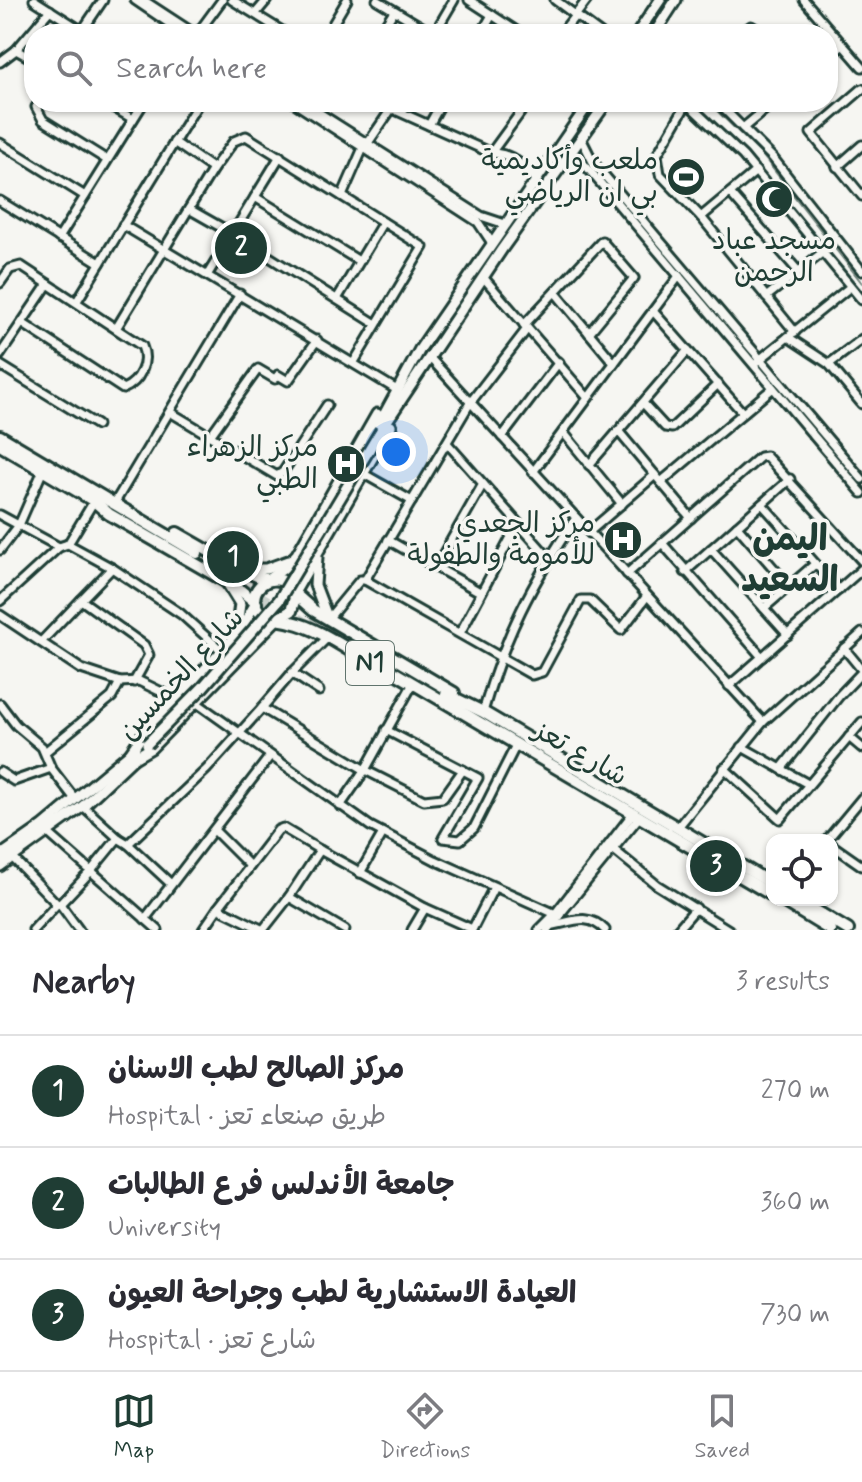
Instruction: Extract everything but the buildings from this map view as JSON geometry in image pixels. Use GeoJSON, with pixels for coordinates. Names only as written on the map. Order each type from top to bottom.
{"type":"FeatureCollection","features":[{"type":"Feature","properties":{"kind":"highway"},"geometry":{"type":"LineString","coordinates":[[0,436],[29,457],[195,555]]}},
{"type":"Feature","properties":{"kind":"highway"},"geometry":{"type":"LineString","coordinates":[[0,445],[29,457],[43,470],[94,495],[117,499],[244,570],[267,580],[283,580],[294,593],[293,608],[277,619],[264,615],[256,603],[239,589],[109,514],[94,495]]}},
{"type":"Feature","properties":{"kind":"highway"},"geometry":{"type":"LineString","coordinates":[[239,589],[243,590],[251,584],[250,575],[244,570]]}},
{"type":"Feature","properties":{"kind":"highway"},"geometry":{"type":"LineString","coordinates":[[256,603],[257,589],[267,580]]}},
{"type":"Feature","properties":{"kind":"highway","name":"N1"},"geometry":{"type":"LineString","coordinates":[[294,593],[313,610],[465,708]]}},
{"type":"Feature","properties":{"kind":"highway"},"geometry":{"type":"LineString","coordinates":[[303,625],[300,616],[313,610]]}},
{"type":"Feature","properties":{"kind":"highway","name":"N1"},"geometry":{"type":"LineString","coordinates":[[277,619],[303,625],[445,706],[465,708]]}},
{"type":"Feature","properties":{"kind":"highway","name":"شارع تعز"},"geometry":{"type":"LineString","coordinates":[[366,653],[465,708],[516,745],[678,827],[766,880]]}},
{"type":"Feature","properties":{"kind":"highway","name":"شارع تعز"},"geometry":{"type":"LineString","coordinates":[[465,708],[483,712],[637,814],[766,891]]}},
{"type":"Feature","properties":{"kind":"highway"},"geometry":{"type":"LineString","coordinates":[[791,906],[830,930]]}},
{"type":"Feature","properties":{"kind":"highway"},"geometry":{"type":"LineString","coordinates":[[808,906],[848,930]]}},
{"type":"Feature","properties":{"kind":"main road"},"geometry":{"type":"LineString","coordinates":[[644,24],[660,0]]}},
{"type":"Feature","properties":{"kind":"main road"},"geometry":{"type":"LineString","coordinates":[[660,24],[676,0]]}},
{"type":"Feature","properties":{"kind":"main road","name":"شارع الخمسين"},"geometry":{"type":"LineString","coordinates":[[0,866],[83,806],[222,667],[279,600],[401,392],[420,349],[583,112]]}},
{"type":"Feature","properties":{"kind":"main road","name":"شارع الخمسين"},"geometry":{"type":"LineString","coordinates":[[267,580],[297,554],[382,406],[401,392],[430,358],[502,249],[600,112]]}},
{"type":"Feature","properties":{"kind":"main road"},"geometry":{"type":"LineString","coordinates":[[492,243],[502,249]]}},
{"type":"Feature","properties":{"kind":"main road","name":"شارع الخمسين"},"geometry":{"type":"LineString","coordinates":[[294,593],[397,415],[401,392]]}},
{"type":"Feature","properties":{"kind":"main road"},"geometry":{"type":"LineString","coordinates":[[244,570],[266,569],[286,562],[297,554],[303,562],[315,558],[315,585],[328,619]]}},
{"type":"Feature","properties":{"kind":"main road"},"geometry":{"type":"LineString","coordinates":[[226,582],[240,604],[236,636]]}},
{"type":"Feature","properties":{"kind":"main road"},"geometry":{"type":"LineString","coordinates":[[132,755],[141,737],[236,636],[256,603]]}},
{"type":"Feature","properties":{"kind":"main road"},"geometry":{"type":"LineString","coordinates":[[132,755],[151,748],[197,703],[246,647],[277,619]]}},
{"type":"Feature","properties":{"kind":"main road"},"geometry":{"type":"LineString","coordinates":[[236,636],[244,641],[246,647]]}},
{"type":"Feature","properties":{"kind":"main road","name":"شارع الخمسين"},"geometry":{"type":"LineString","coordinates":[[0,856],[132,755]]}},
{"type":"Feature","properties":{"kind":"street"},"geometry":{"type":"LineString","coordinates":[[34,0],[72,24]]}},
{"type":"Feature","properties":{"kind":"street"},"geometry":{"type":"LineString","coordinates":[[90,24],[103,0]]}},
{"type":"Feature","properties":{"kind":"street"},"geometry":{"type":"LineString","coordinates":[[135,0],[170,24]]}},
{"type":"Feature","properties":{"kind":"street"},"geometry":{"type":"LineString","coordinates":[[143,0],[180,24]]}},
{"type":"Feature","properties":{"kind":"street"},"geometry":{"type":"LineString","coordinates":[[204,24],[222,0]]}},
{"type":"Feature","properties":{"kind":"street"},"geometry":{"type":"LineString","coordinates":[[232,0],[272,24]]}},
{"type":"Feature","properties":{"kind":"street"},"geometry":{"type":"LineString","coordinates":[[256,13],[267,0]]}},
{"type":"Feature","properties":{"kind":"street"},"geometry":{"type":"LineString","coordinates":[[333,24],[347,0]]}},
{"type":"Feature","properties":{"kind":"street"},"geometry":{"type":"LineString","coordinates":[[377,0],[417,24]]}},
{"type":"Feature","properties":{"kind":"street"},"geometry":{"type":"LineString","coordinates":[[440,24],[454,0]]}},
{"type":"Feature","properties":{"kind":"street"},"geometry":{"type":"LineString","coordinates":[[469,0],[506,24]]}},
{"type":"Feature","properties":{"kind":"street"},"geometry":{"type":"LineString","coordinates":[[555,0],[594,24]]}},
{"type":"Feature","properties":{"kind":"street"},"geometry":{"type":"LineString","coordinates":[[564,0],[590,24]]}},
{"type":"Feature","properties":{"kind":"street"},"geometry":{"type":"LineString","coordinates":[[569,24],[587,0]]}},
{"type":"Feature","properties":{"kind":"street"},"geometry":{"type":"LineString","coordinates":[[804,0],[825,24]]}},
{"type":"Feature","properties":{"kind":"street"},"geometry":{"type":"LineString","coordinates":[[38,24],[50,10]]}},
{"type":"Feature","properties":{"kind":"street"},"geometry":{"type":"LineString","coordinates":[[386,24],[394,11]]}},
{"type":"Feature","properties":{"kind":"street"},"geometry":{"type":"LineString","coordinates":[[487,24],[492,15]]}},
{"type":"Feature","properties":{"kind":"street"},"geometry":{"type":"LineString","coordinates":[[838,39],[862,67]]}},
{"type":"Feature","properties":{"kind":"street"},"geometry":{"type":"LineString","coordinates":[[0,62],[24,41]]}},
{"type":"Feature","properties":{"kind":"street"},"geometry":{"type":"LineString","coordinates":[[838,49],[843,45]]}},
{"type":"Feature","properties":{"kind":"street"},"geometry":{"type":"LineString","coordinates":[[16,50],[24,54]]}},
{"type":"Feature","properties":{"kind":"street"},"geometry":{"type":"LineString","coordinates":[[838,110],[862,89]]}},
{"type":"Feature","properties":{"kind":"street"},"geometry":{"type":"LineString","coordinates":[[39,112],[43,120],[107,160]]}},
{"type":"Feature","properties":{"kind":"street"},"geometry":{"type":"LineString","coordinates":[[121,112],[133,119]]}},
{"type":"Feature","properties":{"kind":"street"},"geometry":{"type":"LineString","coordinates":[[59,238],[138,112]]}},
{"type":"Feature","properties":{"kind":"street"},"geometry":{"type":"LineString","coordinates":[[77,301],[192,112]]}},
{"type":"Feature","properties":{"kind":"street"},"geometry":{"type":"LineString","coordinates":[[310,112],[481,216],[505,224]]}},
{"type":"Feature","properties":{"kind":"street"},"geometry":{"type":"LineString","coordinates":[[315,112],[338,129]]}},
{"type":"Feature","properties":{"kind":"street"},"geometry":{"type":"LineString","coordinates":[[342,196],[365,146],[390,112]]}},
{"type":"Feature","properties":{"kind":"street"},"geometry":{"type":"LineString","coordinates":[[407,112],[491,153],[503,153],[520,162],[536,179]]}},
{"type":"Feature","properties":{"kind":"street"},"geometry":{"type":"LineString","coordinates":[[429,125],[436,112]]}},
{"type":"Feature","properties":{"kind":"street"},"geometry":{"type":"LineString","coordinates":[[491,153],[521,112]]}},
{"type":"Feature","properties":{"kind":"street"},"geometry":{"type":"LineString","coordinates":[[681,112],[657,155],[660,174],[701,217],[766,297],[791,334],[829,364],[862,404]]}},
{"type":"Feature","properties":{"kind":"street"},"geometry":{"type":"LineString","coordinates":[[697,112],[756,171],[862,300]]}},
{"type":"Feature","properties":{"kind":"street"},"geometry":{"type":"LineString","coordinates":[[727,112],[773,158],[862,271]]}},
{"type":"Feature","properties":{"kind":"street"},"geometry":{"type":"LineString","coordinates":[[743,128],[762,112]]}},
{"type":"Feature","properties":{"kind":"street"},"geometry":{"type":"LineString","coordinates":[[835,112],[811,133],[862,196]]}},
{"type":"Feature","properties":{"kind":"street"},"geometry":{"type":"LineString","coordinates":[[117,327],[213,169],[234,141],[246,136],[423,247],[354,362]]}},
{"type":"Feature","properties":{"kind":"street"},"geometry":{"type":"LineString","coordinates":[[581,138],[586,153],[756,362],[773,388],[860,480]]}},
{"type":"Feature","properties":{"kind":"street"},"geometry":{"type":"LineString","coordinates":[[174,142],[213,169]]}},
{"type":"Feature","properties":{"kind":"street"},"geometry":{"type":"LineString","coordinates":[[0,143],[85,196]]}},
{"type":"Feature","properties":{"kind":"street"},"geometry":{"type":"LineString","coordinates":[[837,167],[862,145]]}},
{"type":"Feature","properties":{"kind":"street"},"geometry":{"type":"LineString","coordinates":[[365,146],[478,222],[492,243]]}},
{"type":"Feature","properties":{"kind":"street"},"geometry":{"type":"LineString","coordinates":[[208,274],[280,156]]}},
{"type":"Feature","properties":{"kind":"street"},"geometry":{"type":"LineString","coordinates":[[566,158],[586,166],[650,235],[679,276],[860,480],[862,493]]}},
{"type":"Feature","properties":{"kind":"street"},"geometry":{"type":"LineString","coordinates":[[701,217],[756,171]]}},
{"type":"Feature","properties":{"kind":"street"},"geometry":{"type":"LineString","coordinates":[[730,193],[799,272]]}},
{"type":"Feature","properties":{"kind":"street"},"geometry":{"type":"LineString","coordinates":[[255,197],[359,261]]}},
{"type":"Feature","properties":{"kind":"street"},"geometry":{"type":"LineString","coordinates":[[0,201],[100,263]]}},
{"type":"Feature","properties":{"kind":"street"},"geometry":{"type":"LineString","coordinates":[[189,209],[376,324]]}},
{"type":"Feature","properties":{"kind":"street"},"geometry":{"type":"LineString","coordinates":[[337,299],[383,222]]}},
{"type":"Feature","properties":{"kind":"street"},"geometry":{"type":"LineString","coordinates":[[123,225],[401,392]]}},
{"type":"Feature","properties":{"kind":"street"},"geometry":{"type":"LineString","coordinates":[[365,580],[470,403],[526,327],[602,241],[633,275],[633,282],[589,333]]}},
{"type":"Feature","properties":{"kind":"street"},"geometry":{"type":"LineString","coordinates":[[766,297],[823,252]]}},
{"type":"Feature","properties":{"kind":"street"},"geometry":{"type":"LineString","coordinates":[[0,283],[10,269],[21,266],[142,346],[146,355],[142,369],[130,386],[123,389],[22,323]]}},
{"type":"Feature","properties":{"kind":"street"},"geometry":{"type":"LineString","coordinates":[[533,472],[679,276]]}},
{"type":"Feature","properties":{"kind":"street"},"geometry":{"type":"LineString","coordinates":[[483,277],[588,398]]}},
{"type":"Feature","properties":{"kind":"street"},"geometry":{"type":"LineString","coordinates":[[0,355],[48,284]]}},
{"type":"Feature","properties":{"kind":"street"},"geometry":{"type":"LineString","coordinates":[[756,362],[850,287]]}},
{"type":"Feature","properties":{"kind":"street"},"geometry":{"type":"LineString","coordinates":[[555,292],[614,363]]}},
{"type":"Feature","properties":{"kind":"street"},"geometry":{"type":"LineString","coordinates":[[117,499],[240,294]]}},
{"type":"Feature","properties":{"kind":"street"},"geometry":{"type":"LineString","coordinates":[[653,311],[743,413]]}},
{"type":"Feature","properties":{"kind":"street"},"geometry":{"type":"LineString","coordinates":[[829,364],[862,339]]}},
{"type":"Feature","properties":{"kind":"street"},"geometry":{"type":"LineString","coordinates":[[210,436],[258,369],[275,379],[278,375],[288,381],[317,340]]}},
{"type":"Feature","properties":{"kind":"street"},"geometry":{"type":"LineString","coordinates":[[589,465],[688,350]]}},
{"type":"Feature","properties":{"kind":"street"},"geometry":{"type":"LineString","coordinates":[[430,358],[763,722]]}},
{"type":"Feature","properties":{"kind":"street"},"geometry":{"type":"LineString","coordinates":[[502,437],[559,362]]}},
{"type":"Feature","properties":{"kind":"street"},"geometry":{"type":"LineString","coordinates":[[0,365],[97,425]]}},
{"type":"Feature","properties":{"kind":"street"},"geometry":{"type":"LineString","coordinates":[[643,403],[665,427],[672,428],[718,384]]}},
{"type":"Feature","properties":{"kind":"street"},"geometry":{"type":"LineString","coordinates":[[589,532],[773,388]]}},
{"type":"Feature","properties":{"kind":"street"},"geometry":{"type":"LineString","coordinates":[[170,412],[277,476],[283,472],[327,405]]}},
{"type":"Feature","properties":{"kind":"street"},"geometry":{"type":"LineString","coordinates":[[563,432],[622,504]]}},
{"type":"Feature","properties":{"kind":"street"},"geometry":{"type":"LineString","coordinates":[[619,432],[691,518]]}},
{"type":"Feature","properties":{"kind":"street"},"geometry":{"type":"LineString","coordinates":[[447,443],[549,558]]}},
{"type":"Feature","properties":{"kind":"street"},"geometry":{"type":"LineString","coordinates":[[627,574],[760,457],[766,456],[862,561]]}},
{"type":"Feature","properties":{"kind":"street"},"geometry":{"type":"LineString","coordinates":[[0,550],[19,525],[43,470]]}},
{"type":"Feature","properties":{"kind":"street"},"geometry":{"type":"LineString","coordinates":[[364,474],[412,501]]}},
{"type":"Feature","properties":{"kind":"street"},"geometry":{"type":"LineString","coordinates":[[685,572],[790,479]]}},
{"type":"Feature","properties":{"kind":"street"},"geometry":{"type":"LineString","coordinates":[[436,567],[483,484]]}},
{"type":"Feature","properties":{"kind":"street"},"geometry":{"type":"LineString","coordinates":[[0,601],[59,547],[68,544],[94,495]]}},
{"type":"Feature","properties":{"kind":"street"},"geometry":{"type":"LineString","coordinates":[[762,504],[839,590]]}},
{"type":"Feature","properties":{"kind":"street"},"geometry":{"type":"LineString","coordinates":[[0,515],[59,547]]}},
{"type":"Feature","properties":{"kind":"street"},"geometry":{"type":"LineString","coordinates":[[483,712],[499,658],[521,606],[576,518]]}},
{"type":"Feature","properties":{"kind":"street"},"geometry":{"type":"LineString","coordinates":[[460,633],[518,524]]}},
{"type":"Feature","properties":{"kind":"street"},"geometry":{"type":"LineString","coordinates":[[737,526],[789,586]]}},
{"type":"Feature","properties":{"kind":"street"},"geometry":{"type":"LineString","coordinates":[[388,540],[480,592]]}},
{"type":"Feature","properties":{"kind":"street"},"geometry":{"type":"LineString","coordinates":[[662,543],[762,657]]}},
{"type":"Feature","properties":{"kind":"street"},"geometry":{"type":"LineString","coordinates":[[68,544],[112,568],[181,614],[222,651]]}},
{"type":"Feature","properties":{"kind":"street"},"geometry":{"type":"LineString","coordinates":[[711,549],[788,635]]}},
{"type":"Feature","properties":{"kind":"street"},"geometry":{"type":"LineString","coordinates":[[764,608],[815,564]]}},
{"type":"Feature","properties":{"kind":"street"},"geometry":{"type":"LineString","coordinates":[[41,642],[112,568]]}},
{"type":"Feature","properties":{"kind":"street"},"geometry":{"type":"LineString","coordinates":[[729,686],[862,569]]}},
{"type":"Feature","properties":{"kind":"street"},"geometry":{"type":"LineString","coordinates":[[328,619],[360,580],[365,580],[532,675],[542,672],[581,600],[590,600],[621,630],[647,596]]}},
{"type":"Feature","properties":{"kind":"street"},"geometry":{"type":"LineString","coordinates":[[81,600],[144,645],[149,655],[134,682]]}},
{"type":"Feature","properties":{"kind":"street"},"geometry":{"type":"LineString","coordinates":[[0,615],[81,669],[120,682],[139,681],[176,699]]}},
{"type":"Feature","properties":{"kind":"street"},"geometry":{"type":"LineString","coordinates":[[678,827],[763,722],[862,633]]}},
{"type":"Feature","properties":{"kind":"street"},"geometry":{"type":"LineString","coordinates":[[128,844],[207,769],[327,638]]}},
{"type":"Feature","properties":{"kind":"street"},"geometry":{"type":"LineString","coordinates":[[781,769],[862,671],[844,648]]}},
{"type":"Feature","properties":{"kind":"street"},"geometry":{"type":"LineString","coordinates":[[292,673],[319,691]]}},
{"type":"Feature","properties":{"kind":"street"},"geometry":{"type":"LineString","coordinates":[[45,752],[112,697],[120,682]]}},
{"type":"Feature","properties":{"kind":"street"},"geometry":{"type":"LineString","coordinates":[[340,806],[365,770],[411,687]]}},
{"type":"Feature","properties":{"kind":"street"},"geometry":{"type":"LineString","coordinates":[[197,703],[340,806],[383,833],[558,915]]}},
{"type":"Feature","properties":{"kind":"street"},"geometry":{"type":"LineString","coordinates":[[0,704],[16,725],[45,752],[51,768],[75,799]]}},
{"type":"Feature","properties":{"kind":"street"},"geometry":{"type":"LineString","coordinates":[[262,708],[365,770],[430,801],[443,798],[463,770]]}},
{"type":"Feature","properties":{"kind":"street"},"geometry":{"type":"LineString","coordinates":[[724,768],[780,819],[862,722]]}},
{"type":"Feature","properties":{"kind":"street"},"geometry":{"type":"LineString","coordinates":[[386,730],[478,778],[443,838],[460,840],[474,828],[516,745]]}},
{"type":"Feature","properties":{"kind":"street"},"geometry":{"type":"LineString","coordinates":[[849,737],[862,748]]}},
{"type":"Feature","properties":{"kind":"street"},"geometry":{"type":"LineString","coordinates":[[742,747],[808,784]]}},
{"type":"Feature","properties":{"kind":"street"},"geometry":{"type":"LineString","coordinates":[[145,919],[270,756]]}},
{"type":"Feature","properties":{"kind":"street"},"geometry":{"type":"LineString","coordinates":[[0,772],[14,781],[51,768]]}},
{"type":"Feature","properties":{"kind":"street"},"geometry":{"type":"LineString","coordinates":[[832,834],[862,798]]}},
{"type":"Feature","properties":{"kind":"street"},"geometry":{"type":"LineString","coordinates":[[83,806],[171,884]]}},
{"type":"Feature","properties":{"kind":"street"},"geometry":{"type":"LineString","coordinates":[[539,930],[558,915],[614,850],[637,814]]}},
{"type":"Feature","properties":{"kind":"street"},"geometry":{"type":"LineString","coordinates":[[549,928],[637,814]]}},
{"type":"Feature","properties":{"kind":"street"},"geometry":{"type":"LineString","coordinates":[[203,930],[250,866],[283,828],[360,873],[472,930],[494,887]]}},
{"type":"Feature","properties":{"kind":"street"},"geometry":{"type":"LineString","coordinates":[[215,831],[250,866]]}},
{"type":"Feature","properties":{"kind":"street"},"geometry":{"type":"LineString","coordinates":[[47,832],[158,930]]}},
{"type":"Feature","properties":{"kind":"street"},"geometry":{"type":"LineString","coordinates":[[360,873],[383,833]]}},
{"type":"Feature","properties":{"kind":"street"},"geometry":{"type":"LineString","coordinates":[[33,930],[91,871],[118,838]]}},
{"type":"Feature","properties":{"kind":"street"},"geometry":{"type":"LineString","coordinates":[[838,849],[862,866]]}},
{"type":"Feature","properties":{"kind":"street"},"geometry":{"type":"LineString","coordinates":[[218,908],[262,930],[289,897],[320,850]]}},
{"type":"Feature","properties":{"kind":"street"},"geometry":{"type":"LineString","coordinates":[[614,850],[657,885],[729,930]]}},
{"type":"Feature","properties":{"kind":"street"},"geometry":{"type":"LineString","coordinates":[[12,857],[79,930]]}},
{"type":"Feature","properties":{"kind":"street"},"geometry":{"type":"LineString","coordinates":[[289,897],[345,930]]}},
{"type":"Feature","properties":{"kind":"street"},"geometry":{"type":"LineString","coordinates":[[412,930],[425,908]]}},
{"type":"Feature","properties":{"kind":"street"},"geometry":{"type":"LineString","coordinates":[[677,930],[696,908]]}},
{"type":"Feature","properties":{"kind":"street"},"geometry":{"type":"LineString","coordinates":[[549,928],[588,918],[605,930]]}},
{"type":"Feature","properties":{"kind":"waterway"},"geometry":{"type":"LineString","coordinates":[[718,112],[762,155],[862,283]]}},
{"type":"Feature","properties":{"kind":"tunnel"},"geometry":{"type":"LineString","coordinates":[[197,553],[244,581]]}},
{"type":"Feature","properties":{"kind":"tunnel"},"geometry":{"type":"LineString","coordinates":[[233,581],[313,627]]}},
{"type":"Feature","properties":{"kind":"tunnel"},"geometry":{"type":"LineString","coordinates":[[310,618],[367,651]]}},
{"type":"Feature","properties":{"kind":"place","name":"ملعب وأكاديمية بي ان الرياضي"},"geometry":{"type":"Point","coordinates":[686,177]}},
{"type":"Feature","properties":{"kind":"place","name":"مسجد عباد الرحمن"},"geometry":{"type":"Point","coordinates":[774,199]}},
{"type":"Feature","properties":{"kind":"place","name":"جامعة الأندلس فرع الطالبات"},"geometry":{"type":"Point","coordinates":[241,248]}},
{"type":"Feature","properties":{"kind":"place","name":"مركز الزهراء الطبي"},"geometry":{"type":"Point","coordinates":[346,464]}},
{"type":"Feature","properties":{"kind":"place","name":"مركز الجعدي للأمومة والطفولة"},"geometry":{"type":"Point","coordinates":[623,540]}},
{"type":"Feature","properties":{"kind":"place","name":"مركز الصالح لطب الاسنان"},"geometry":{"type":"Point","coordinates":[233,557]}},
{"type":"Feature","properties":{"kind":"place","name":"العيادة الاستشارية لطب وجراحة العيون"},"geometry":{"type":"Point","coordinates":[716,866]}},
{"type":"Feature","properties":{"kind":"district","name":"اليمن السعيد"},"geometry":{"type":"Point","coordinates":[790,560]}}]}
